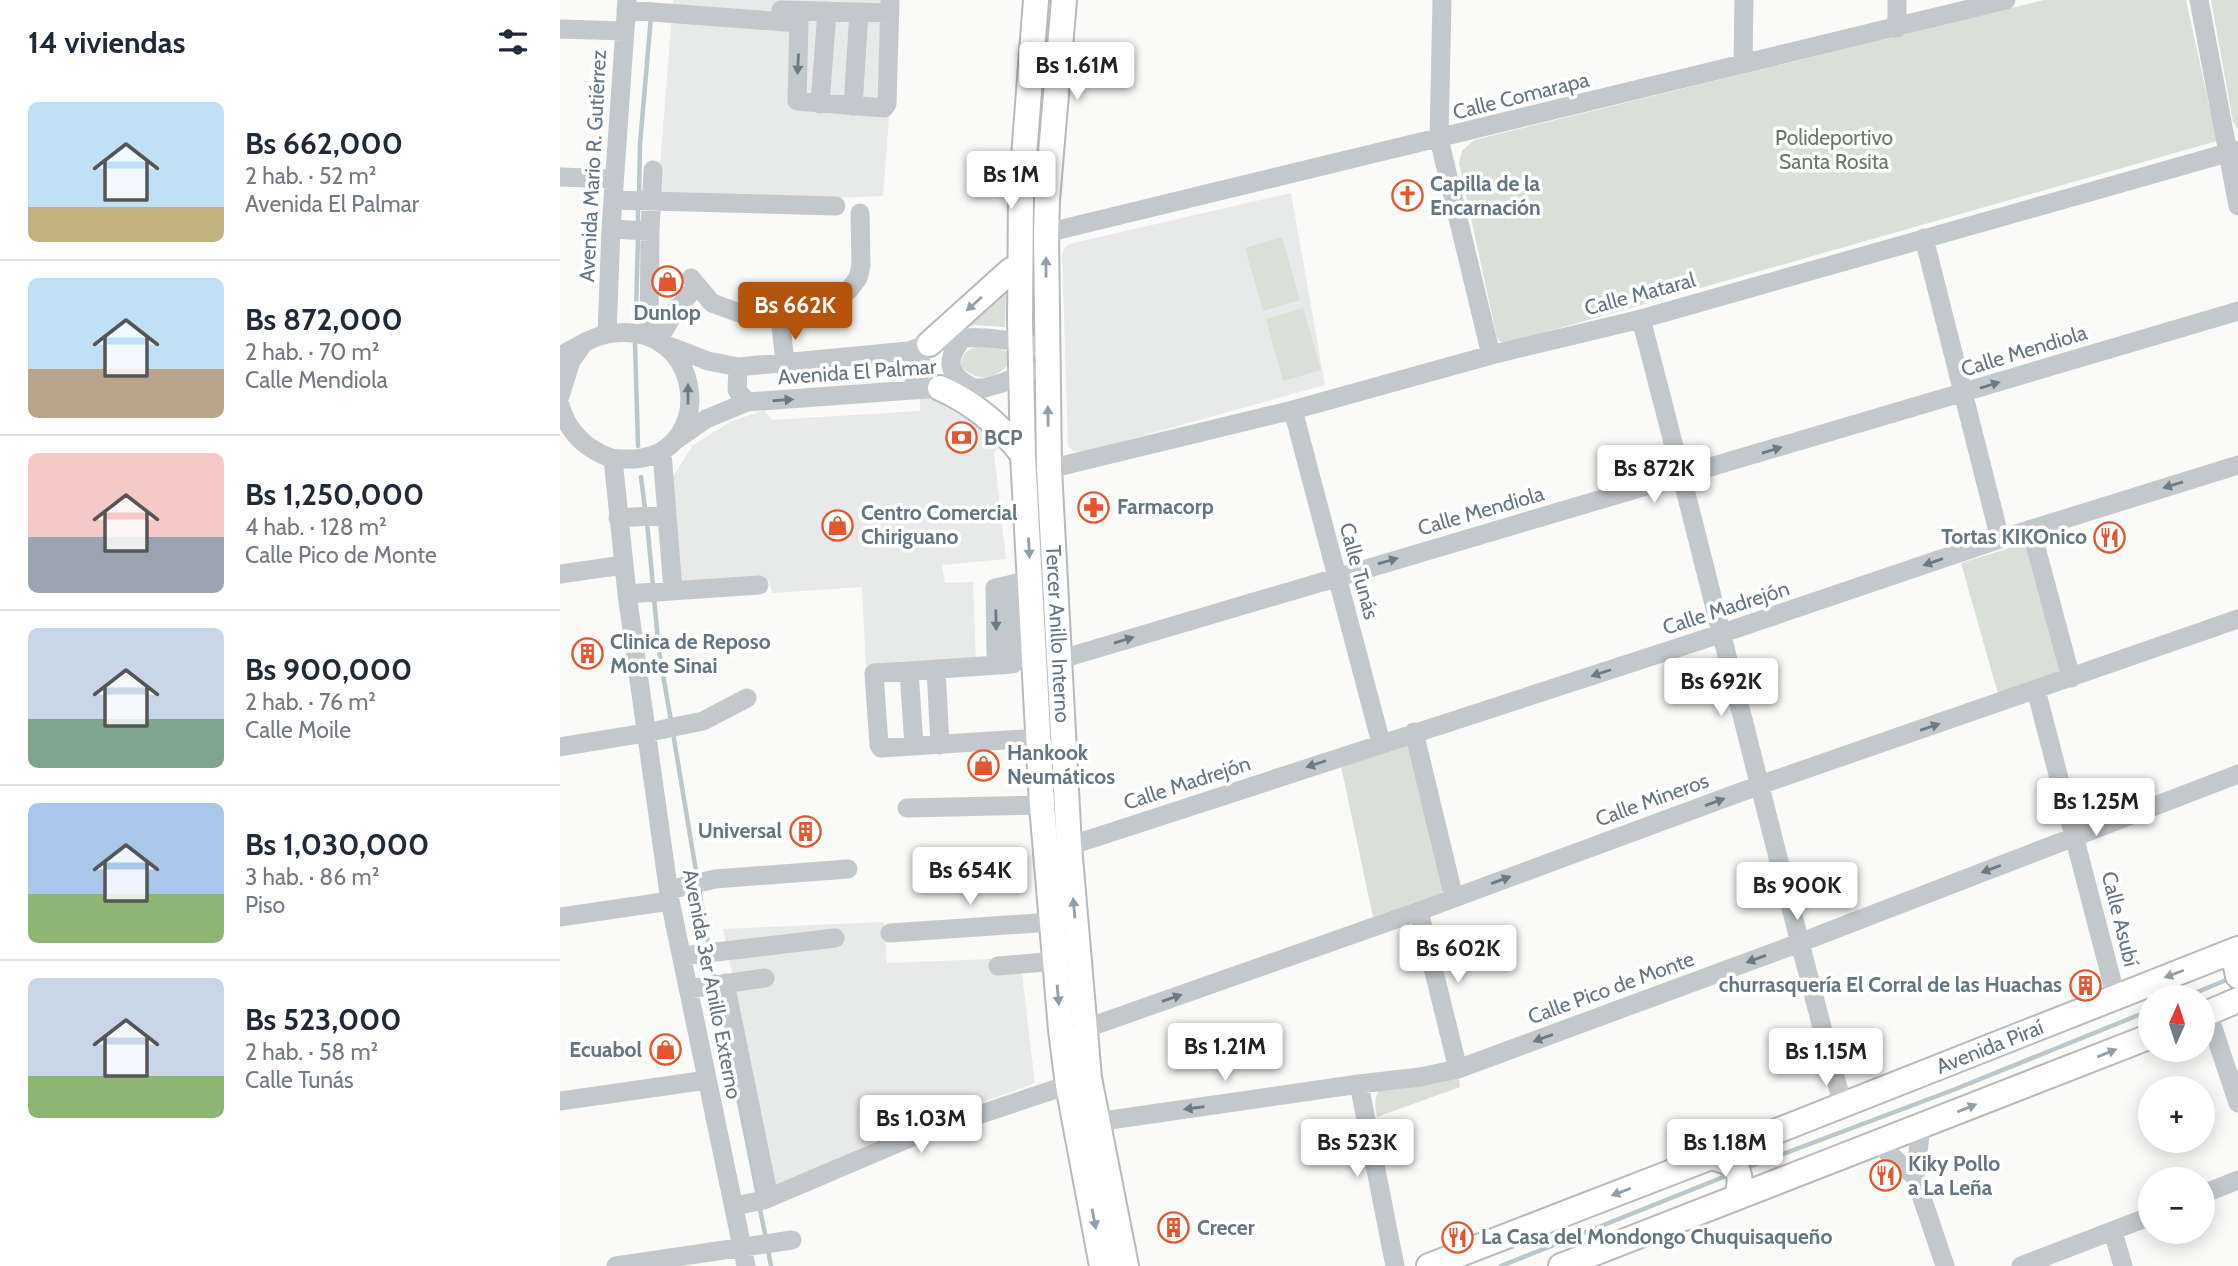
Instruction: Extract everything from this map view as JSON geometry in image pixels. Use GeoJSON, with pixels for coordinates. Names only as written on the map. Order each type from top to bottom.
{"type":"FeatureCollection","features":[{"type":"Feature","properties":{"kind":"main road","name":"Tercer Anillo Interno"},"geometry":{"type":"LineString","coordinates":[[1064,0],[1047,200],[1049,469],[1035,659],[1042,805],[1056,961],[1073,1029]]}},
{"type":"Feature","properties":{"kind":"main road","name":"Tercer Anillo Interno"},"geometry":{"type":"LineString","coordinates":[[1035,6],[1023,162],[1020,265],[1023,455],[1021,582],[1069,846],[1073,1029],[1102,1266]]}},
{"type":"Feature","properties":{"kind":"main road"},"geometry":{"type":"LineString","coordinates":[[1035,6],[1051,18],[1058,56]]}},
{"type":"Feature","properties":{"kind":"main road"},"geometry":{"type":"LineString","coordinates":[[1023,162],[1034,213],[1046,233]]}},
{"type":"Feature","properties":{"kind":"main road"},"geometry":{"type":"LineString","coordinates":[[919,348],[1020,265]]}},
{"type":"Feature","properties":{"kind":"main road"},"geometry":{"type":"LineString","coordinates":[[940,388],[976,407],[1023,455]]}},
{"type":"Feature","properties":{"kind":"main road","name":"Avenida Piraí"},"geometry":{"type":"LineString","coordinates":[[1429,1266],[1732,1153],[1843,1105],[2116,997],[2237,962]]}},
{"type":"Feature","properties":{"kind":"main road"},"geometry":{"type":"LineString","coordinates":[[2216,1010],[2238,1000]]}},
{"type":"Feature","properties":{"kind":"main road"},"geometry":{"type":"LineString","coordinates":[[1561,1266],[1751,1186],[1877,1143],[2138,1041]]}},
{"type":"Feature","properties":{"kind":"main road","name":"Tercer Anillo Interno"},"geometry":{"type":"LineString","coordinates":[[1079,1081],[1096,1122],[1126,1266]]}},
{"type":"Feature","properties":{"kind":"main road"},"geometry":{"type":"LineString","coordinates":[[1732,1153],[1745,1169],[1751,1186]]}},
{"type":"Feature","properties":{"kind":"street"},"geometry":{"type":"LineString","coordinates":[[1442,0],[1439,139],[1491,355]]}},
{"type":"Feature","properties":{"kind":"street"},"geometry":{"type":"LineString","coordinates":[[1743,64],[1744,0]]}},
{"type":"Feature","properties":{"kind":"street"},"geometry":{"type":"LineString","coordinates":[[1897,0],[1897,28]]}},
{"type":"Feature","properties":{"kind":"street","name":"Calle Comarapa"},"geometry":{"type":"LineString","coordinates":[[1046,233],[2006,0]]}},
{"type":"Feature","properties":{"kind":"street"},"geometry":{"type":"LineString","coordinates":[[2199,0],[2232,151],[2238,206]]}},
{"type":"Feature","properties":{"kind":"street"},"geometry":{"type":"LineString","coordinates":[[630,5],[800,17],[827,11],[859,12],[890,6],[886,107],[801,103],[796,98],[800,17]]}},
{"type":"Feature","properties":{"kind":"street","name":"Avenida Mario R. Gutiérrez"},"geometry":{"type":"LineString","coordinates":[[607,334],[633,230],[617,200],[614,179],[624,31],[630,5]]}},
{"type":"Feature","properties":{"kind":"street"},"geometry":{"type":"LineString","coordinates":[[820,104],[827,11]]}},
{"type":"Feature","properties":{"kind":"street"},"geometry":{"type":"LineString","coordinates":[[852,106],[859,12]]}},
{"type":"Feature","properties":{"kind":"street"},"geometry":{"type":"LineString","coordinates":[[560,29],[624,31]]}},
{"type":"Feature","properties":{"kind":"street","name":"Calle Mataral"},"geometry":{"type":"LineString","coordinates":[[1049,469],[1293,410],[1491,355],[1641,319],[2232,151]]}},
{"type":"Feature","properties":{"kind":"street"},"geometry":{"type":"LineString","coordinates":[[560,404],[567,435],[595,452],[613,459],[646,458],[669,446],[686,422],[688,379],[679,360],[657,340],[633,230],[648,201],[653,170]]}},
{"type":"Feature","properties":{"kind":"street"},"geometry":{"type":"LineString","coordinates":[[560,177],[614,179]]}},
{"type":"Feature","properties":{"kind":"street"},"geometry":{"type":"LineString","coordinates":[[617,200],[836,206]]}},
{"type":"Feature","properties":{"kind":"street"},"geometry":{"type":"LineString","coordinates":[[657,340],[694,281],[712,303],[742,314],[780,316],[813,307],[849,290],[858,278],[861,265],[860,213]]}},
{"type":"Feature","properties":{"kind":"street"},"geometry":{"type":"LineString","coordinates":[[1924,238],[2000,539]]}},
{"type":"Feature","properties":{"kind":"street","name":"Calle Mendiola"},"geometry":{"type":"LineString","coordinates":[[914,746],[879,747],[876,673],[1035,659],[1337,576],[2238,311]]}},
{"type":"Feature","properties":{"kind":"street"},"geometry":{"type":"LineString","coordinates":[[780,316],[785,363]]}},
{"type":"Feature","properties":{"kind":"street"},"geometry":{"type":"LineString","coordinates":[[1641,319],[1799,943],[1843,1105]]}},
{"type":"Feature","properties":{"kind":"street","name":"Avenida El Palmar"},"geometry":{"type":"LineString","coordinates":[[607,334],[621,332],[657,340],[708,361],[738,367],[919,348],[964,337],[990,337],[1020,342],[1047,356],[1021,375],[993,385],[747,402],[706,419],[669,446]]}},
{"type":"Feature","properties":{"kind":"street"},"geometry":{"type":"LineString","coordinates":[[560,356],[607,334]]}},
{"type":"Feature","properties":{"kind":"street"},"geometry":{"type":"LineString","coordinates":[[964,337],[951,355],[950,362],[957,377],[973,388]]}},
{"type":"Feature","properties":{"kind":"street"},"geometry":{"type":"LineString","coordinates":[[560,396],[571,361],[584,343]]}},
{"type":"Feature","properties":{"kind":"street"},"geometry":{"type":"LineString","coordinates":[[910,390],[921,373],[919,348]]}},
{"type":"Feature","properties":{"kind":"street"},"geometry":{"type":"LineString","coordinates":[[738,367],[737,390],[747,402]]}},
{"type":"Feature","properties":{"kind":"street","name":"Calle Tunás"},"geometry":{"type":"LineString","coordinates":[[1293,410],[1381,743]]}},
{"type":"Feature","properties":{"kind":"street","name":"Avenida 3er Anillo Externo"},"geometry":{"type":"LineString","coordinates":[[669,446],[624,565],[661,730],[674,892],[689,955],[709,986],[707,1080],[739,1205],[754,1251]]}},
{"type":"Feature","properties":{"kind":"street","name":"Avenida 3er Anillo Externo"},"geometry":{"type":"LineString","coordinates":[[613,459],[642,517],[666,590]]}},
{"type":"Feature","properties":{"kind":"street","name":"Calle Madrejón"},"geometry":{"type":"LineString","coordinates":[[1069,846],[1720,635],[2000,539],[2238,465]]}},
{"type":"Feature","properties":{"kind":"street"},"geometry":{"type":"LineString","coordinates":[[2031,529],[2071,678]]}},
{"type":"Feature","properties":{"kind":"street"},"geometry":{"type":"LineString","coordinates":[[560,574],[624,565]]}},
{"type":"Feature","properties":{"kind":"street"},"geometry":{"type":"LineString","coordinates":[[1021,582],[995,589],[997,654],[1035,659]]}},
{"type":"Feature","properties":{"kind":"street"},"geometry":{"type":"LineString","coordinates":[[632,594],[759,585]]}},
{"type":"Feature","properties":{"kind":"street","name":"Calle Mineros"},"geometry":{"type":"LineString","coordinates":[[1073,1029],[1419,911],[1760,785],[2238,619]]}},
{"type":"Feature","properties":{"kind":"street"},"geometry":{"type":"LineString","coordinates":[[936,669],[940,745]]}},
{"type":"Feature","properties":{"kind":"street"},"geometry":{"type":"LineString","coordinates":[[909,671],[914,746],[1038,738]]}},
{"type":"Feature","properties":{"kind":"street","name":"Calle Asubí"},"geometry":{"type":"LineString","coordinates":[[2036,690],[2116,997]]}},
{"type":"Feature","properties":{"kind":"street"},"geometry":{"type":"LineString","coordinates":[[560,747],[703,721],[747,698]]}},
{"type":"Feature","properties":{"kind":"street"},"geometry":{"type":"LineString","coordinates":[[1414,732],[1454,898]]}},
{"type":"Feature","properties":{"kind":"street","name":"Calle Pico de Monte"},"geometry":{"type":"LineString","coordinates":[[1096,1122],[1420,1077],[1458,1069],[1799,943],[2238,774]]}},
{"type":"Feature","properties":{"kind":"street"},"geometry":{"type":"LineString","coordinates":[[907,808],[1042,805],[1049,830],[1069,846],[1054,863],[1049,886]]}},
{"type":"Feature","properties":{"kind":"street"},"geometry":{"type":"LineString","coordinates":[[560,917],[674,892],[706,881],[848,869]]}},
{"type":"Feature","properties":{"kind":"street"},"geometry":{"type":"LineString","coordinates":[[1419,911],[1458,1069]]}},
{"type":"Feature","properties":{"kind":"street"},"geometry":{"type":"LineString","coordinates":[[890,933],[1052,922]]}},
{"type":"Feature","properties":{"kind":"street"},"geometry":{"type":"LineString","coordinates":[[689,955],[835,939]]}},
{"type":"Feature","properties":{"kind":"street"},"geometry":{"type":"LineString","coordinates":[[998,966],[1056,961]]}},
{"type":"Feature","properties":{"kind":"street"},"geometry":{"type":"LineString","coordinates":[[765,978],[709,986],[767,1199]]}},
{"type":"Feature","properties":{"kind":"street"},"geometry":{"type":"LineString","coordinates":[[2216,1042],[2238,1103]]}},
{"type":"Feature","properties":{"kind":"street"},"geometry":{"type":"LineString","coordinates":[[560,1101],[707,1080]]}},
{"type":"Feature","properties":{"kind":"street"},"geometry":{"type":"LineString","coordinates":[[739,1205],[767,1199],[912,1137],[1079,1081]]}},
{"type":"Feature","properties":{"kind":"street"},"geometry":{"type":"LineString","coordinates":[[1359,1084],[1395,1266]]}},
{"type":"Feature","properties":{"kind":"street"},"geometry":{"type":"LineString","coordinates":[[1921,1126],[1915,1177],[1945,1266]]}},
{"type":"Feature","properties":{"kind":"street"},"geometry":{"type":"LineString","coordinates":[[1877,1143],[1915,1177]]}},
{"type":"Feature","properties":{"kind":"street"},"geometry":{"type":"LineString","coordinates":[[2215,1189],[2238,1180]]}},
{"type":"Feature","properties":{"kind":"street"},"geometry":{"type":"LineString","coordinates":[[2021,1266],[2138,1221]]}},
{"type":"Feature","properties":{"kind":"street"},"geometry":{"type":"LineString","coordinates":[[2113,1232],[2123,1266]]}},
{"type":"Feature","properties":{"kind":"street"},"geometry":{"type":"LineString","coordinates":[[616,1266],[754,1251],[792,1240]]}},
{"type":"Feature","properties":{"kind":"shaded area"},"geometry":{"type":"Polygon","coordinates":[[[673,0],[898,0],[883,196],[657,205],[673,0]]]}},
{"type":"Feature","properties":{"kind":"shaded area"},"geometry":{"type":"Polygon","coordinates":[[[1291,193],[1325,385],[1084,452],[1073,451],[1068,446],[1062,254],[1064,248],[1069,244],[1291,193]]]}},
{"type":"Feature","properties":{"kind":"shaded area","name":"Centro Comercial Chiriguano"},"geometry":{"type":"Polygon","coordinates":[[[920,397],[943,398],[1003,444],[994,453],[1006,559],[942,565],[945,583],[973,582],[976,661],[866,666],[862,587],[772,593],[769,580],[678,589],[672,478],[693,445],[730,422],[764,410],[772,420],[920,411],[920,397]]]}},
{"type":"Feature","properties":{"kind":"shaded area"},"geometry":{"type":"Polygon","coordinates":[[[884,922],[887,963],[1020,958],[1035,1083],[872,1143],[776,1188],[723,929],[884,922]]]}},
{"type":"Feature","properties":{"kind":"green space","name":"Polideportivo Santa Rosita"},"geometry":{"type":"Polygon","coordinates":[[[2044,0],[2186,0],[2217,141],[1507,343],[1497,338],[1459,163],[1462,151],[1474,140],[2044,0]]]}},
{"type":"Feature","properties":{"kind":"green space"},"geometry":{"type":"Polygon","coordinates":[[[2211,0],[2238,0],[2238,129],[2233,122],[2211,0]]]}},
{"type":"Feature","properties":{"kind":"green space"},"geometry":{"type":"Polygon","coordinates":[[[1282,237],[1300,300],[1263,311],[1245,248],[1282,237]]]}},
{"type":"Feature","properties":{"kind":"green space"},"geometry":{"type":"Polygon","coordinates":[[[1006,289],[1005,327],[975,325],[964,328],[1006,289]]]}},
{"type":"Feature","properties":{"kind":"green space"},"geometry":{"type":"Polygon","coordinates":[[[1303,308],[1321,370],[1283,381],[1266,319],[1303,308]]]}},
{"type":"Feature","properties":{"kind":"green space"},"geometry":{"type":"Polygon","coordinates":[[[981,345],[1008,352],[1008,365],[997,374],[984,377],[966,371],[961,366],[963,357],[981,345]]]}},
{"type":"Feature","properties":{"kind":"green space"},"geometry":{"type":"Polygon","coordinates":[[[2029,542],[2063,673],[1998,694],[1961,563],[2029,542]]]}},
{"type":"Feature","properties":{"kind":"green space"},"geometry":{"type":"Polygon","coordinates":[[[1411,743],[1446,891],[1373,917],[1341,766],[1411,743]]]}},
{"type":"Feature","properties":{"kind":"green space"},"geometry":{"type":"Polygon","coordinates":[[[1459,1077],[1460,1087],[1377,1117],[1375,1106],[1381,1088],[1459,1077]]]}},
{"type":"Feature","properties":{"kind":"waterway"},"geometry":{"type":"LineString","coordinates":[[639,196],[640,144],[651,16]]}},
{"type":"Feature","properties":{"kind":"waterway"},"geometry":{"type":"LineString","coordinates":[[638,204],[638,224]]}},
{"type":"Feature","properties":{"kind":"waterway"},"geometry":{"type":"LineString","coordinates":[[636,312],[638,236]]}},
{"type":"Feature","properties":{"kind":"waterway"},"geometry":{"type":"LineString","coordinates":[[635,343],[638,446]]}},
{"type":"Feature","properties":{"kind":"waterway"},"geometry":{"type":"LineString","coordinates":[[641,477],[645,509]]}},
{"type":"Feature","properties":{"kind":"waterway"},"geometry":{"type":"LineString","coordinates":[[647,522],[653,586]]}},
{"type":"Feature","properties":{"kind":"waterway"},"geometry":{"type":"LineString","coordinates":[[654,598],[659,651],[671,721]]}},
{"type":"Feature","properties":{"kind":"waterway"},"geometry":{"type":"LineString","coordinates":[[673,733],[697,877]]}},
{"type":"Feature","properties":{"kind":"waterway"},"geometry":{"type":"LineString","coordinates":[[699,889],[709,949]]}},
{"type":"Feature","properties":{"kind":"waterway"},"geometry":{"type":"LineString","coordinates":[[711,958],[715,980]]}},
{"type":"Feature","properties":{"kind":"waterway"},"geometry":{"type":"LineString","coordinates":[[2214,985],[2231,978]]}},
{"type":"Feature","properties":{"kind":"waterway"},"geometry":{"type":"LineString","coordinates":[[1746,1168],[1953,1090],[2138,1015]]}},
{"type":"Feature","properties":{"kind":"waterway"},"geometry":{"type":"LineString","coordinates":[[730,1057],[758,1196]]}},
{"type":"Feature","properties":{"kind":"waterway"},"geometry":{"type":"LineString","coordinates":[[1501,1266],[1731,1174]]}},
{"type":"Feature","properties":{"kind":"waterway"},"geometry":{"type":"LineString","coordinates":[[759,1205],[766,1238]]}},
{"type":"Feature","properties":{"kind":"waterway"},"geometry":{"type":"LineString","coordinates":[[768,1250],[771,1266]]}},
{"type":"Feature","properties":{"kind":"place","name":"Capilla de la Encarnación"},"geometry":{"type":"Point","coordinates":[1407,196]}},
{"type":"Feature","properties":{"kind":"place","name":"Dunlop"},"geometry":{"type":"Point","coordinates":[667,281]}},
{"type":"Feature","properties":{"kind":"place","name":"BCP"},"geometry":{"type":"Point","coordinates":[961,438]}},
{"type":"Feature","properties":{"kind":"place","name":"Farmacorp"},"geometry":{"type":"Point","coordinates":[1094,507]}},
{"type":"Feature","properties":{"kind":"place","name":"Centro Comercial Chiriguano"},"geometry":{"type":"Point","coordinates":[838,525]}},
{"type":"Feature","properties":{"kind":"place","name":"Tortas KIKOnico"},"geometry":{"type":"Point","coordinates":[2110,537]}},
{"type":"Feature","properties":{"kind":"place","name":"Clinica de Reposo Monte Sinai"},"geometry":{"type":"Point","coordinates":[587,654]}},
{"type":"Feature","properties":{"kind":"place","name":"Hankook Neumáticos"},"geometry":{"type":"Point","coordinates":[984,765]}},
{"type":"Feature","properties":{"kind":"place","name":"Universal"},"geometry":{"type":"Point","coordinates":[805,831]}},
{"type":"Feature","properties":{"kind":"place","name":"churrasquería El Corral de las Huachas"},"geometry":{"type":"Point","coordinates":[2085,985]}},
{"type":"Feature","properties":{"kind":"place","name":"Ecuabol"},"geometry":{"type":"Point","coordinates":[665,1050]}},
{"type":"Feature","properties":{"kind":"place","name":"Kiky Pollo a La Leña"},"geometry":{"type":"Point","coordinates":[1885,1176]}},
{"type":"Feature","properties":{"kind":"place","name":"Crecer"},"geometry":{"type":"Point","coordinates":[1174,1228]}},
{"type":"Feature","properties":{"kind":"place","name":"La Casa del Mondongo Chuquisaqueño"},"geometry":{"type":"Point","coordinates":[1458,1237]}}]}
